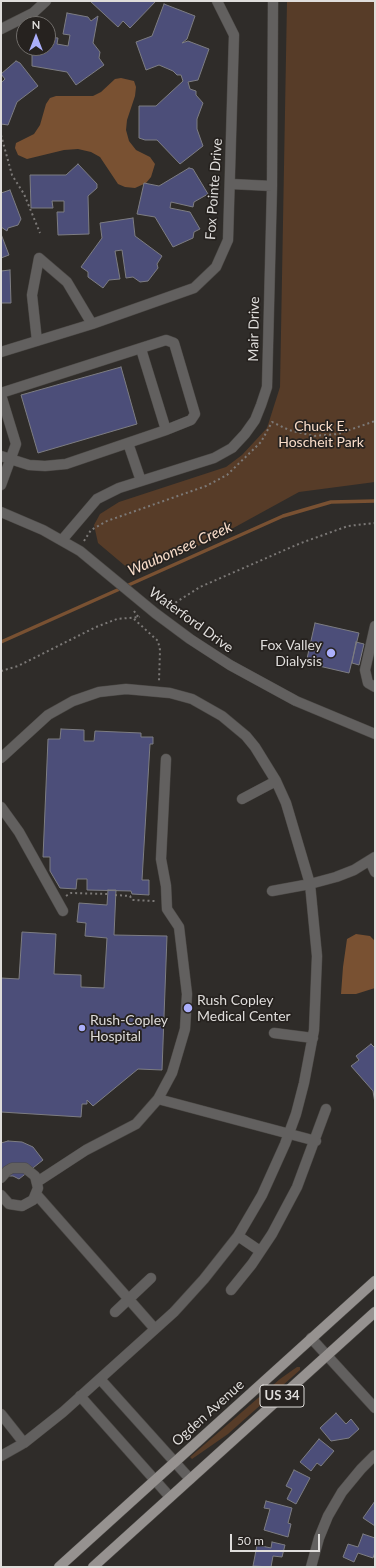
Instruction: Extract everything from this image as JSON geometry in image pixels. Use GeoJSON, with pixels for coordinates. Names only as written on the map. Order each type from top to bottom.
{"type":"FeatureCollection","features":[{"type":"Feature","properties":{"kind":"main road","name":"Ogden Avenue"},"geometry":{"type":"LineString","coordinates":[[59,1567],[375,1281]]}},
{"type":"Feature","properties":{"kind":"main road","name":"US 34"},"geometry":{"type":"LineString","coordinates":[[93,1567],[375,1312]]}},
{"type":"Feature","properties":{"kind":"street"},"geometry":{"type":"LineString","coordinates":[[1,29],[33,13],[46,1]]}},
{"type":"Feature","properties":{"kind":"street","name":"Fox Pointe Drive"},"geometry":{"type":"LineString","coordinates":[[1,352],[92,324],[194,288],[216,267],[228,240],[234,35],[217,1]]}},
{"type":"Feature","properties":{"kind":"street","name":"Mair Drive"},"geometry":{"type":"LineString","coordinates":[[62,540],[97,499],[119,488],[214,458],[232,448],[255,420],[267,387],[272,186],[273,1]]}},
{"type":"Feature","properties":{"kind":"street"},"geometry":{"type":"LineString","coordinates":[[230,184],[272,186]]}},
{"type":"Feature","properties":{"kind":"street"},"geometry":{"type":"LineString","coordinates":[[37,340],[32,295],[40,258],[67,282],[92,324]]}},
{"type":"Feature","properties":{"kind":"street"},"geometry":{"type":"LineString","coordinates":[[1,456],[11,460],[30,465],[45,466],[66,464],[191,420],[195,414],[174,343],[166,340],[1,394],[16,444],[11,460],[1,485]]}},
{"type":"Feature","properties":{"kind":"street"},"geometry":{"type":"LineString","coordinates":[[141,349],[166,430]]}},
{"type":"Feature","properties":{"kind":"street"},"geometry":{"type":"LineString","coordinates":[[128,443],[141,481]]}},
{"type":"Feature","properties":{"kind":"street","name":"Waterford Drive"},"geometry":{"type":"LineString","coordinates":[[1,512],[62,540],[90,559],[143,603],[190,639],[230,666],[296,701],[375,734]]}},
{"type":"Feature","properties":{"kind":"street"},"geometry":{"type":"LineString","coordinates":[[375,626],[365,670],[368,683],[375,687]]}},
{"type":"Feature","properties":{"kind":"street"},"geometry":{"type":"LineString","coordinates":[[1,758],[48,715],[73,701],[99,692],[126,689],[170,693],[192,700],[222,716],[246,736],[255,747],[276,781],[294,826],[310,884],[317,956],[317,991],[313,1038],[304,1083],[289,1134],[262,1195],[238,1236],[192,1293],[155,1329],[100,1379],[24,1443],[1,1456]]}},
{"type":"Feature","properties":{"kind":"street"},"geometry":{"type":"LineString","coordinates":[[37,1182],[86,1150],[136,1124],[158,1099],[172,1073],[185,1029],[187,994],[179,926],[167,909],[166,886],[161,859],[166,759]]}},
{"type":"Feature","properties":{"kind":"street"},"geometry":{"type":"LineString","coordinates":[[242,799],[276,781]]}},
{"type":"Feature","properties":{"kind":"street"},"geometry":{"type":"LineString","coordinates":[[1,807],[20,832],[64,911]]}},
{"type":"Feature","properties":{"kind":"street"},"geometry":{"type":"LineString","coordinates":[[272,891],[310,884],[336,877],[373,859],[375,872]]}},
{"type":"Feature","properties":{"kind":"street"},"geometry":{"type":"LineString","coordinates":[[274,1033],[313,1038]]}},
{"type":"Feature","properties":{"kind":"street"},"geometry":{"type":"LineString","coordinates":[[158,1099],[316,1141]]}},
{"type":"Feature","properties":{"kind":"street"},"geometry":{"type":"LineString","coordinates":[[231,1290],[276,1227],[297,1187],[316,1141],[326,1109]]}},
{"type":"Feature","properties":{"kind":"street"},"geometry":{"type":"LineString","coordinates":[[1,1178],[6,1171],[18,1167],[30,1171],[37,1182],[36,1194],[33,1200],[22,1206],[9,1204],[1,1196]]}},
{"type":"Feature","properties":{"kind":"street"},"geometry":{"type":"LineString","coordinates":[[36,1194],[155,1329]]}},
{"type":"Feature","properties":{"kind":"street"},"geometry":{"type":"LineString","coordinates":[[238,1236],[260,1251]]}},
{"type":"Feature","properties":{"kind":"street"},"geometry":{"type":"LineString","coordinates":[[115,1312],[151,1278]]}},
{"type":"Feature","properties":{"kind":"street"},"geometry":{"type":"LineString","coordinates":[[312,1338],[375,1408]]}},
{"type":"Feature","properties":{"kind":"street"},"geometry":{"type":"LineString","coordinates":[[100,1379],[190,1480]]}},
{"type":"Feature","properties":{"kind":"street"},"geometry":{"type":"LineString","coordinates":[[80,1396],[170,1497]]}},
{"type":"Feature","properties":{"kind":"street"},"geometry":{"type":"LineString","coordinates":[[1,1414],[24,1443]]}},
{"type":"Feature","properties":{"kind":"street"},"geometry":{"type":"LineString","coordinates":[[311,1567],[319,1538],[328,1516],[342,1492],[375,1455]]}},
{"type":"Feature","properties":{"kind":"path"},"geometry":{"type":"LineString","coordinates":[[1,135],[12,175],[24,194],[40,233]]}},
{"type":"Feature","properties":{"kind":"path"},"geometry":{"type":"LineString","coordinates":[[86,536],[91,530],[107,521],[206,486],[226,475],[261,442],[272,422],[288,430],[313,436],[338,434],[375,421]]}},
{"type":"Feature","properties":{"kind":"path"},"geometry":{"type":"LineString","coordinates":[[167,608],[200,587],[301,543],[348,526],[375,523]]}},
{"type":"Feature","properties":{"kind":"path"},"geometry":{"type":"LineString","coordinates":[[132,608],[139,618]]}},
{"type":"Feature","properties":{"kind":"path"},"geometry":{"type":"LineString","coordinates":[[1,672],[18,666],[96,628],[117,620],[134,619],[144,616]]}},
{"type":"Feature","properties":{"kind":"path"},"geometry":{"type":"LineString","coordinates":[[134,619],[158,641],[160,650],[158,683]]}},
{"type":"Feature","properties":{"kind":"path"},"geometry":{"type":"LineString","coordinates":[[58,901],[71,893],[107,894]]}},
{"type":"Feature","properties":{"kind":"path"},"geometry":{"type":"LineString","coordinates":[[116,895],[130,896],[132,900],[155,901]]}},
{"type":"Feature","properties":{"kind":"green space","name":"Chuck E. Hoscheit Park"},"geometry":{"type":"Polygon","coordinates":[[[287,1],[375,1],[375,482],[299,492],[206,543],[130,570],[98,543],[94,525],[100,514],[119,502],[226,467],[242,455],[267,428],[280,387],[287,1]]]}},
{"type":"Feature","properties":{"kind":"green space"},"geometry":{"type":"Polygon","coordinates":[[[297,1367],[300,1367],[300,1370],[228,1434],[192,1459],[190,1457],[280,1379],[297,1367]]]}},
{"type":"Feature","properties":{"kind":"shaded area"},"geometry":{"type":"Polygon","coordinates":[[[121,78],[134,81],[136,87],[135,96],[127,120],[126,130],[129,141],[136,150],[150,157],[155,164],[151,177],[146,183],[135,188],[125,187],[118,184],[100,157],[91,152],[78,149],[64,150],[27,159],[18,155],[15,148],[16,143],[34,134],[40,125],[46,104],[50,98],[56,96],[93,96],[101,92],[115,79],[121,78]]]}},
{"type":"Feature","properties":{"kind":"shaded area"},"geometry":{"type":"Polygon","coordinates":[[[356,934],[370,936],[375,941],[375,988],[356,994],[341,994],[347,939],[356,934]]]}},
{"type":"Feature","properties":{"kind":"building"},"geometry":{"type":"Polygon","coordinates":[[[90,1],[156,1],[130,28],[123,21],[118,27],[90,1]]]}},
{"type":"Feature","properties":{"kind":"building"},"geometry":{"type":"Polygon","coordinates":[[[164,4],[195,16],[187,39],[182,43],[188,41],[209,49],[198,80],[188,82],[190,89],[196,91],[196,95],[203,103],[197,119],[197,129],[203,146],[180,164],[157,140],[145,140],[139,138],[139,106],[156,106],[183,81],[181,75],[177,75],[173,71],[159,65],[146,70],[136,42],[152,36],[164,4]]]}},
{"type":"Feature","properties":{"kind":"building"},"geometry":{"type":"Polygon","coordinates":[[[67,13],[88,17],[91,21],[98,16],[93,43],[100,52],[99,58],[104,65],[76,85],[67,72],[32,66],[32,56],[56,56],[56,38],[58,38],[57,44],[68,46],[70,35],[63,34],[67,13]]]}},
{"type":"Feature","properties":{"kind":"building"},"geometry":{"type":"Polygon","coordinates":[[[16,61],[20,63],[38,86],[17,102],[8,125],[1,124],[1,83],[5,79],[1,74],[16,61]]]}},
{"type":"Feature","properties":{"kind":"building"},"geometry":{"type":"Polygon","coordinates":[[[78,164],[97,184],[97,188],[88,196],[89,234],[58,235],[57,212],[64,212],[64,201],[52,201],[53,208],[31,208],[30,175],[66,175],[78,164]]]}},
{"type":"Feature","properties":{"kind":"building"},"geometry":{"type":"Polygon","coordinates":[[[189,168],[193,169],[208,194],[194,202],[193,207],[171,202],[170,208],[190,212],[200,229],[194,232],[193,238],[173,247],[155,217],[137,214],[144,183],[159,186],[189,168]]]}},
{"type":"Feature","properties":{"kind":"building"},"geometry":{"type":"Polygon","coordinates":[[[10,190],[21,219],[18,225],[8,228],[7,231],[1,227],[1,193],[10,190]]]}},
{"type":"Feature","properties":{"kind":"building"},"geometry":{"type":"Polygon","coordinates":[[[133,218],[135,236],[162,256],[157,264],[158,268],[148,281],[140,282],[133,277],[126,278],[122,250],[115,251],[120,279],[109,280],[103,288],[88,277],[88,272],[81,267],[102,238],[100,223],[133,218]]]}},
{"type":"Feature","properties":{"kind":"building"},"geometry":{"type":"Polygon","coordinates":[[[1,234],[9,255],[1,258],[1,234]]]}},
{"type":"Feature","properties":{"kind":"building"},"geometry":{"type":"Polygon","coordinates":[[[10,270],[11,303],[1,303],[1,271],[10,270]]]}},
{"type":"Feature","properties":{"kind":"building"},"geometry":{"type":"Polygon","coordinates":[[[121,367],[137,424],[38,453],[21,395],[121,367]]]}},
{"type":"Feature","properties":{"kind":"building","name":"Fox Valley Dialysis"},"geometry":{"type":"Polygon","coordinates":[[[315,623],[359,633],[349,673],[306,663],[315,623]]]}},
{"type":"Feature","properties":{"kind":"building"},"geometry":{"type":"Polygon","coordinates":[[[356,642],[364,644],[359,665],[352,663],[356,642]]]}},
{"type":"Feature","properties":{"kind":"building"},"geometry":{"type":"Polygon","coordinates":[[[61,729],[84,730],[84,741],[94,741],[95,731],[141,733],[141,737],[153,737],[153,744],[150,744],[142,880],[149,880],[149,895],[132,894],[131,891],[87,890],[87,879],[77,879],[76,889],[60,888],[50,871],[50,857],[43,857],[48,739],[60,739],[61,729]]]}},
{"type":"Feature","properties":{"kind":"building","name":"Rush-Copley Hospital"},"geometry":{"type":"Polygon","coordinates":[[[108,890],[116,890],[114,935],[167,936],[162,1070],[138,1069],[93,1106],[87,1100],[87,1104],[82,1104],[81,1117],[1,1112],[1,978],[19,979],[22,932],[56,934],[54,974],[81,975],[81,987],[104,988],[107,938],[85,936],[86,923],[77,922],[79,903],[107,905],[108,890]]]}},
{"type":"Feature","properties":{"kind":"building"},"geometry":{"type":"Polygon","coordinates":[[[371,1044],[375,1048],[375,1103],[373,1091],[351,1066],[359,1060],[356,1056],[371,1044]]]}},
{"type":"Feature","properties":{"kind":"building"},"geometry":{"type":"Polygon","coordinates":[[[8,1141],[22,1142],[33,1147],[43,1160],[19,1179],[13,1176],[1,1176],[1,1143],[8,1141]]]}},
{"type":"Feature","properties":{"kind":"building"},"geometry":{"type":"Polygon","coordinates":[[[336,1413],[346,1424],[351,1419],[359,1429],[349,1438],[331,1441],[320,1428],[336,1413]]]}},
{"type":"Feature","properties":{"kind":"building"},"geometry":{"type":"Polygon","coordinates":[[[319,1439],[334,1451],[321,1466],[317,1463],[311,1471],[300,1462],[319,1439]]]}},
{"type":"Feature","properties":{"kind":"building"},"geometry":{"type":"Polygon","coordinates":[[[294,1470],[310,1478],[296,1504],[287,1499],[292,1489],[286,1486],[294,1470]]]}},
{"type":"Feature","properties":{"kind":"building"},"geometry":{"type":"Polygon","coordinates":[[[266,1501],[292,1508],[288,1523],[291,1524],[288,1537],[264,1530],[270,1509],[264,1508],[266,1501]]]}},
{"type":"Feature","properties":{"kind":"building"},"geometry":{"type":"Polygon","coordinates":[[[375,1501],[375,1526],[363,1518],[375,1501]]]}},
{"type":"Feature","properties":{"kind":"building"},"geometry":{"type":"Polygon","coordinates":[[[363,1534],[375,1538],[375,1552],[373,1558],[358,1553],[354,1562],[343,1557],[348,1544],[358,1547],[363,1534]]]}},
{"type":"Feature","properties":{"kind":"building"},"geometry":{"type":"Polygon","coordinates":[[[272,1542],[285,1545],[282,1557],[273,1556],[271,1567],[253,1566],[257,1545],[271,1548],[272,1542]]]}},
{"type":"Feature","properties":{"kind":"waterway","name":"Waubonsee Creek"},"geometry":{"type":"LineString","coordinates":[[1,642],[283,516],[331,502],[375,501]]}},
{"type":"Feature","properties":{"kind":"place","name":"Fox Valley Dialysis"},"geometry":{"type":"Point","coordinates":[331,653]}},
{"type":"Feature","properties":{"kind":"place","name":"Rush Copley Medical Center"},"geometry":{"type":"Point","coordinates":[188,1008]}},
{"type":"Feature","properties":{"kind":"place","name":"Rush-Copley Hospital"},"geometry":{"type":"Point","coordinates":[82,1028]}}]}
